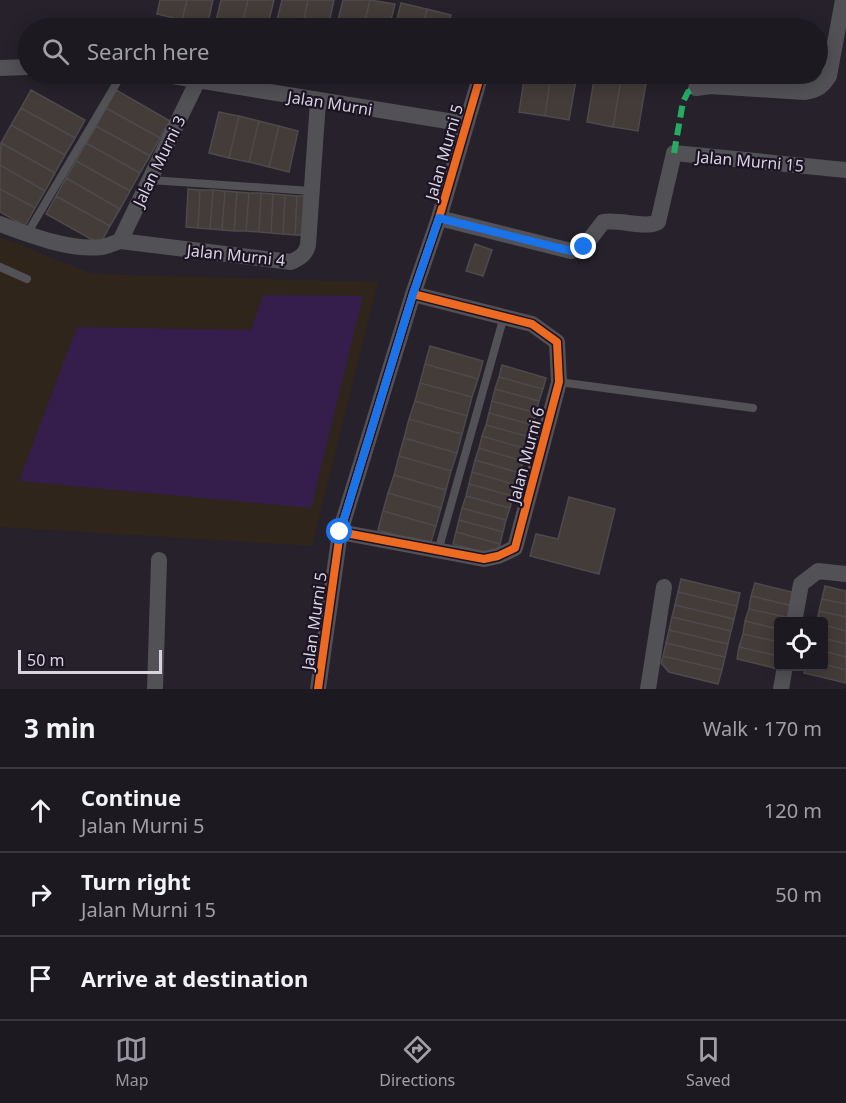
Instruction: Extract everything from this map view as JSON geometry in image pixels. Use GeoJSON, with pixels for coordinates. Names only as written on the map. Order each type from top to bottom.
{"type":"FeatureCollection","features":[{"type":"Feature","properties":{"kind":"street"},"geometry":{"type":"LineString","coordinates":[[828,78],[843,0]]}},
{"type":"Feature","properties":{"kind":"street"},"geometry":{"type":"LineString","coordinates":[[0,68],[18,68]]}},
{"type":"Feature","properties":{"kind":"street","name":"Jalan Murni 3"},"geometry":{"type":"LineString","coordinates":[[120,242],[196,84]]}},
{"type":"Feature","properties":{"kind":"street","name":"Jalan Murni"},"geometry":{"type":"LineString","coordinates":[[221,84],[466,124]]}},
{"type":"Feature","properties":{"kind":"street","name":"Jalan Murni 5"},"geometry":{"type":"LineString","coordinates":[[318,689],[340,532],[413,294],[439,218],[478,84]]}},
{"type":"Feature","properties":{"kind":"street"},"geometry":{"type":"LineString","coordinates":[[696,88],[710,86],[804,92],[817,90],[824,84]]}},
{"type":"Feature","properties":{"kind":"street","name":"Jalan Murni 4"},"geometry":{"type":"LineString","coordinates":[[0,224],[27,234],[78,247],[102,247],[120,242],[291,262],[299,259],[307,250],[308,245],[318,101]]}},
{"type":"Feature","properties":{"kind":"street","name":"Jalan Murni 15"},"geometry":{"type":"LineString","coordinates":[[439,218],[571,251],[584,247],[603,222],[615,220],[652,225],[658,222],[674,153],[846,170]]}},
{"type":"Feature","properties":{"kind":"street","name":"Jalan Murni 6"},"geometry":{"type":"LineString","coordinates":[[340,532],[484,559],[498,556],[515,548],[559,382],[557,342],[532,324],[413,294]]}},
{"type":"Feature","properties":{"kind":"street"},"geometry":{"type":"LineString","coordinates":[[155,689],[159,560]]}},
{"type":"Feature","properties":{"kind":"street"},"geometry":{"type":"LineString","coordinates":[[795,617],[801,584],[818,571],[846,574]]}},
{"type":"Feature","properties":{"kind":"street"},"geometry":{"type":"LineString","coordinates":[[648,689],[664,587]]}},
{"type":"Feature","properties":{"kind":"street"},"geometry":{"type":"LineString","coordinates":[[781,689],[784,671]]}},
{"type":"Feature","properties":{"kind":"lane"},"geometry":{"type":"LineString","coordinates":[[27,234],[116,84]]}},
{"type":"Feature","properties":{"kind":"lane"},"geometry":{"type":"LineString","coordinates":[[150,180],[311,191]]}},
{"type":"Feature","properties":{"kind":"lane"},"geometry":{"type":"LineString","coordinates":[[0,267],[27,279]]}},
{"type":"Feature","properties":{"kind":"lane"},"geometry":{"type":"LineString","coordinates":[[438,550],[504,316]]}},
{"type":"Feature","properties":{"kind":"lane"},"geometry":{"type":"LineString","coordinates":[[559,382],[753,408]]}},
{"type":"Feature","properties":{"kind":"shaded area"},"geometry":{"type":"Polygon","coordinates":[[[0,237],[93,274],[378,282],[312,546],[0,527],[0,237]]]}},
{"type":"Feature","properties":{"kind":"shaded area"},"geometry":{"type":"Polygon","coordinates":[[[263,295],[363,296],[311,508],[19,481],[77,327],[251,330],[263,295]]]}},
{"type":"Feature","properties":{"kind":"building"},"geometry":{"type":"Polygon","coordinates":[[[160,0],[187,0],[182,18],[157,14],[160,0]]]}},
{"type":"Feature","properties":{"kind":"building"},"geometry":{"type":"Polygon","coordinates":[[[187,0],[213,0],[209,18],[182,18],[187,0]]]}},
{"type":"Feature","properties":{"kind":"building"},"geometry":{"type":"Polygon","coordinates":[[[221,0],[248,0],[244,18],[217,18],[221,0]]]}},
{"type":"Feature","properties":{"kind":"building"},"geometry":{"type":"Polygon","coordinates":[[[248,0],[274,0],[270,18],[244,18],[248,0]]]}},
{"type":"Feature","properties":{"kind":"building"},"geometry":{"type":"Polygon","coordinates":[[[282,0],[308,0],[304,18],[278,18],[282,0]]]}},
{"type":"Feature","properties":{"kind":"building"},"geometry":{"type":"Polygon","coordinates":[[[308,0],[334,0],[330,18],[304,18],[308,0]]]}},
{"type":"Feature","properties":{"kind":"building"},"geometry":{"type":"Polygon","coordinates":[[[343,0],[370,0],[366,18],[338,18],[343,0]]]}},
{"type":"Feature","properties":{"kind":"building"},"geometry":{"type":"Polygon","coordinates":[[[370,0],[395,4],[392,18],[366,18],[370,0]]]}},
{"type":"Feature","properties":{"kind":"building"},"geometry":{"type":"Polygon","coordinates":[[[401,3],[427,9],[425,18],[397,18],[401,3]]]}},
{"type":"Feature","properties":{"kind":"building"},"geometry":{"type":"Polygon","coordinates":[[[427,9],[451,15],[450,18],[425,18],[427,9]]]}},
{"type":"Feature","properties":{"kind":"building"},"geometry":{"type":"Polygon","coordinates":[[[523,84],[550,84],[545,116],[519,112],[523,84]]]}},
{"type":"Feature","properties":{"kind":"building"},"geometry":{"type":"Polygon","coordinates":[[[550,84],[575,84],[569,120],[545,116],[550,84]]]}},
{"type":"Feature","properties":{"kind":"building"},"geometry":{"type":"Polygon","coordinates":[[[593,84],[620,84],[613,127],[587,122],[593,84]]]}},
{"type":"Feature","properties":{"kind":"building"},"geometry":{"type":"Polygon","coordinates":[[[620,84],[646,84],[638,131],[613,127],[620,84]]]}},
{"type":"Feature","properties":{"kind":"building"},"geometry":{"type":"Polygon","coordinates":[[[31,90],[85,120],[75,138],[21,108],[31,90]]]}},
{"type":"Feature","properties":{"kind":"building"},"geometry":{"type":"Polygon","coordinates":[[[116,90],[170,121],[160,138],[106,108],[116,90]]]}},
{"type":"Feature","properties":{"kind":"building"},"geometry":{"type":"Polygon","coordinates":[[[21,108],[75,138],[65,155],[11,125],[21,108]]]}},
{"type":"Feature","properties":{"kind":"building"},"geometry":{"type":"Polygon","coordinates":[[[106,108],[160,138],[150,156],[96,126],[106,108]]]}},
{"type":"Feature","properties":{"kind":"building"},"geometry":{"type":"Polygon","coordinates":[[[219,112],[239,116],[229,158],[209,153],[219,112]]]}},
{"type":"Feature","properties":{"kind":"building"},"geometry":{"type":"Polygon","coordinates":[[[239,116],[259,121],[249,162],[229,158],[239,116]]]}},
{"type":"Feature","properties":{"kind":"building"},"geometry":{"type":"Polygon","coordinates":[[[259,121],[279,126],[269,167],[249,162],[259,121]]]}},
{"type":"Feature","properties":{"kind":"building"},"geometry":{"type":"Polygon","coordinates":[[[11,125],[65,155],[55,173],[1,143],[11,125]]]}},
{"type":"Feature","properties":{"kind":"building"},"geometry":{"type":"Polygon","coordinates":[[[96,126],[150,156],[140,173],[86,143],[96,126]]]}},
{"type":"Feature","properties":{"kind":"building"},"geometry":{"type":"Polygon","coordinates":[[[279,126],[298,131],[289,172],[269,167],[279,126]]]}},
{"type":"Feature","properties":{"kind":"building"},"geometry":{"type":"Polygon","coordinates":[[[1,143],[55,173],[45,191],[0,165],[1,143]]]}},
{"type":"Feature","properties":{"kind":"building"},"geometry":{"type":"Polygon","coordinates":[[[86,143],[140,173],[130,191],[76,161],[86,143]]]}},
{"type":"Feature","properties":{"kind":"building"},"geometry":{"type":"Polygon","coordinates":[[[76,161],[130,191],[120,209],[66,178],[76,161]]]}},
{"type":"Feature","properties":{"kind":"building"},"geometry":{"type":"Polygon","coordinates":[[[0,165],[45,191],[35,208],[0,189],[0,165]]]}},
{"type":"Feature","properties":{"kind":"building"},"geometry":{"type":"Polygon","coordinates":[[[66,178],[120,209],[110,226],[56,196],[66,178]]]}},
{"type":"Feature","properties":{"kind":"building"},"geometry":{"type":"Polygon","coordinates":[[[0,189],[35,208],[25,226],[0,212],[0,189]]]}},
{"type":"Feature","properties":{"kind":"building"},"geometry":{"type":"Polygon","coordinates":[[[188,189],[200,190],[198,228],[186,227],[188,189]]]}},
{"type":"Feature","properties":{"kind":"building"},"geometry":{"type":"Polygon","coordinates":[[[200,190],[213,190],[210,229],[198,228],[200,190]]]}},
{"type":"Feature","properties":{"kind":"building"},"geometry":{"type":"Polygon","coordinates":[[[213,190],[225,191],[222,230],[210,229],[213,190]]]}},
{"type":"Feature","properties":{"kind":"building"},"geometry":{"type":"Polygon","coordinates":[[[225,191],[237,192],[234,231],[222,230],[225,191]]]}},
{"type":"Feature","properties":{"kind":"building"},"geometry":{"type":"Polygon","coordinates":[[[237,192],[249,193],[246,231],[234,231],[237,192]]]}},
{"type":"Feature","properties":{"kind":"building"},"geometry":{"type":"Polygon","coordinates":[[[249,193],[261,193],[259,232],[246,231],[249,193]]]}},
{"type":"Feature","properties":{"kind":"building"},"geometry":{"type":"Polygon","coordinates":[[[261,193],[273,194],[271,233],[259,232],[261,193]]]}},
{"type":"Feature","properties":{"kind":"building"},"geometry":{"type":"Polygon","coordinates":[[[273,194],[285,195],[283,234],[271,233],[273,194]]]}},
{"type":"Feature","properties":{"kind":"building"},"geometry":{"type":"Polygon","coordinates":[[[285,195],[297,196],[295,235],[283,234],[285,195]]]}},
{"type":"Feature","properties":{"kind":"building"},"geometry":{"type":"Polygon","coordinates":[[[56,196],[110,226],[100,244],[46,214],[56,196]]]}},
{"type":"Feature","properties":{"kind":"building"},"geometry":{"type":"Polygon","coordinates":[[[297,196],[309,196],[307,235],[295,235],[297,196]]]}},
{"type":"Feature","properties":{"kind":"building"},"geometry":{"type":"Polygon","coordinates":[[[475,244],[492,250],[483,276],[466,271],[475,244]]]}},
{"type":"Feature","properties":{"kind":"building"},"geometry":{"type":"Polygon","coordinates":[[[430,346],[483,361],[478,379],[425,364],[430,346]]]}},
{"type":"Feature","properties":{"kind":"building"},"geometry":{"type":"Polygon","coordinates":[[[425,364],[478,379],[472,397],[420,383],[425,364]]]}},
{"type":"Feature","properties":{"kind":"building"},"geometry":{"type":"Polygon","coordinates":[[[502,365],[546,378],[543,389],[499,377],[502,365]]]}},
{"type":"Feature","properties":{"kind":"building"},"geometry":{"type":"Polygon","coordinates":[[[499,377],[543,389],[539,401],[495,389],[499,377]]]}},
{"type":"Feature","properties":{"kind":"building"},"geometry":{"type":"Polygon","coordinates":[[[420,383],[472,397],[467,416],[415,401],[420,383]]]}},
{"type":"Feature","properties":{"kind":"building"},"geometry":{"type":"Polygon","coordinates":[[[495,389],[539,401],[536,413],[492,401],[495,389]]]}},
{"type":"Feature","properties":{"kind":"building"},"geometry":{"type":"Polygon","coordinates":[[[415,401],[467,416],[462,434],[409,419],[415,401]]]}},
{"type":"Feature","properties":{"kind":"building"},"geometry":{"type":"Polygon","coordinates":[[[492,401],[536,413],[533,425],[489,413],[492,401]]]}},
{"type":"Feature","properties":{"kind":"building"},"geometry":{"type":"Polygon","coordinates":[[[489,413],[533,425],[530,437],[486,425],[489,413]]]}},
{"type":"Feature","properties":{"kind":"building"},"geometry":{"type":"Polygon","coordinates":[[[409,419],[462,434],[457,453],[404,438],[409,419]]]}},
{"type":"Feature","properties":{"kind":"building"},"geometry":{"type":"Polygon","coordinates":[[[486,425],[530,437],[526,449],[482,436],[486,425]]]}},
{"type":"Feature","properties":{"kind":"building"},"geometry":{"type":"Polygon","coordinates":[[[482,436],[526,449],[523,461],[479,448],[482,436]]]}},
{"type":"Feature","properties":{"kind":"building"},"geometry":{"type":"Polygon","coordinates":[[[404,438],[457,453],[451,471],[399,456],[404,438]]]}},
{"type":"Feature","properties":{"kind":"building"},"geometry":{"type":"Polygon","coordinates":[[[479,448],[523,461],[520,473],[475,460],[479,448]]]}},
{"type":"Feature","properties":{"kind":"building"},"geometry":{"type":"Polygon","coordinates":[[[399,456],[451,471],[446,490],[394,475],[399,456]]]}},
{"type":"Feature","properties":{"kind":"building"},"geometry":{"type":"Polygon","coordinates":[[[475,460],[520,473],[516,485],[472,472],[475,460]]]}},
{"type":"Feature","properties":{"kind":"building"},"geometry":{"type":"Polygon","coordinates":[[[472,472],[516,485],[513,496],[469,484],[472,472]]]}},
{"type":"Feature","properties":{"kind":"building"},"geometry":{"type":"Polygon","coordinates":[[[394,475],[446,490],[441,508],[388,493],[394,475]]]}},
{"type":"Feature","properties":{"kind":"building"},"geometry":{"type":"Polygon","coordinates":[[[469,484],[513,496],[510,508],[466,496],[469,484]]]}},
{"type":"Feature","properties":{"kind":"building"},"geometry":{"type":"Polygon","coordinates":[[[388,493],[441,508],[436,526],[383,511],[388,493]]]}},
{"type":"Feature","properties":{"kind":"building"},"geometry":{"type":"Polygon","coordinates":[[[466,496],[510,508],[506,520],[462,508],[466,496]]]}},
{"type":"Feature","properties":{"kind":"building"},"geometry":{"type":"Polygon","coordinates":[[[569,497],[615,509],[599,574],[530,556],[536,534],[558,539],[569,497]]]}},
{"type":"Feature","properties":{"kind":"building"},"geometry":{"type":"Polygon","coordinates":[[[462,508],[506,520],[503,532],[459,520],[462,508]]]}},
{"type":"Feature","properties":{"kind":"building"},"geometry":{"type":"Polygon","coordinates":[[[383,511],[436,526],[430,545],[378,530],[383,511]]]}},
{"type":"Feature","properties":{"kind":"building"},"geometry":{"type":"Polygon","coordinates":[[[459,520],[503,532],[500,544],[456,532],[459,520]]]}},
{"type":"Feature","properties":{"kind":"building"},"geometry":{"type":"Polygon","coordinates":[[[456,532],[500,544],[497,556],[453,544],[456,532]]]}},
{"type":"Feature","properties":{"kind":"building"},"geometry":{"type":"Polygon","coordinates":[[[681,579],[740,593],[737,606],[678,592],[681,579]]]}},
{"type":"Feature","properties":{"kind":"building"},"geometry":{"type":"Polygon","coordinates":[[[755,583],[796,593],[793,606],[751,596],[755,583]]]}},
{"type":"Feature","properties":{"kind":"building"},"geometry":{"type":"Polygon","coordinates":[[[825,586],[846,591],[846,604],[822,599],[825,586]]]}},
{"type":"Feature","properties":{"kind":"building"},"geometry":{"type":"Polygon","coordinates":[[[678,592],[737,606],[734,619],[675,605],[678,592]]]}},
{"type":"Feature","properties":{"kind":"building"},"geometry":{"type":"Polygon","coordinates":[[[751,596],[793,606],[790,617],[749,609],[751,596]]]}},
{"type":"Feature","properties":{"kind":"building"},"geometry":{"type":"Polygon","coordinates":[[[822,599],[846,604],[846,617],[819,611],[822,599]]]}},
{"type":"Feature","properties":{"kind":"building"},"geometry":{"type":"Polygon","coordinates":[[[675,605],[734,619],[731,631],[672,617],[675,605]]]}},
{"type":"Feature","properties":{"kind":"building"},"geometry":{"type":"Polygon","coordinates":[[[749,609],[785,617],[774,617],[774,628],[745,621],[749,609]]]}},
{"type":"Feature","properties":{"kind":"building"},"geometry":{"type":"Polygon","coordinates":[[[819,611],[846,617],[846,631],[828,626],[828,617],[818,617],[819,611]]]}},
{"type":"Feature","properties":{"kind":"building"},"geometry":{"type":"Polygon","coordinates":[[[672,617],[731,631],[728,644],[669,630],[672,617]]]}},
{"type":"Feature","properties":{"kind":"building"},"geometry":{"type":"Polygon","coordinates":[[[745,621],[774,628],[774,641],[743,634],[745,621]]]}},
{"type":"Feature","properties":{"kind":"building"},"geometry":{"type":"Polygon","coordinates":[[[828,626],[846,631],[846,644],[828,639],[828,626]]]}},
{"type":"Feature","properties":{"kind":"building"},"geometry":{"type":"Polygon","coordinates":[[[669,630],[728,644],[725,657],[666,643],[669,630]]]}},
{"type":"Feature","properties":{"kind":"building"},"geometry":{"type":"Polygon","coordinates":[[[743,634],[774,641],[774,655],[739,647],[743,634]]]}},
{"type":"Feature","properties":{"kind":"building"},"geometry":{"type":"Polygon","coordinates":[[[828,639],[846,644],[846,657],[828,652],[828,639]]]}},
{"type":"Feature","properties":{"kind":"building"},"geometry":{"type":"Polygon","coordinates":[[[666,643],[725,657],[722,670],[663,656],[666,643]]]}},
{"type":"Feature","properties":{"kind":"building"},"geometry":{"type":"Polygon","coordinates":[[[739,647],[774,655],[774,668],[737,659],[739,647]]]}},
{"type":"Feature","properties":{"kind":"building"},"geometry":{"type":"Polygon","coordinates":[[[828,652],[846,657],[846,670],[828,665],[828,652]]]}},
{"type":"Feature","properties":{"kind":"building"},"geometry":{"type":"Polygon","coordinates":[[[663,656],[722,670],[718,684],[669,672],[661,663],[663,656]]]}},
{"type":"Feature","properties":{"kind":"building"},"geometry":{"type":"Polygon","coordinates":[[[828,665],[846,670],[846,683],[804,673],[805,671],[828,671],[828,665]]]}},
{"type":"Feature","properties":{"kind":"marked path"},"geometry":{"type":"LineString","coordinates":[[674,153],[683,102],[688,92],[696,88]]}},
{"type":"Feature","properties":{"kind":"cycle path"},"geometry":{"type":"LineString","coordinates":[[318,689],[340,532],[413,294],[439,218],[478,84]]}},
{"type":"Feature","properties":{"kind":"cycle path"},"geometry":{"type":"LineString","coordinates":[[340,532],[484,559],[498,556],[515,548],[559,382],[557,342],[532,324],[413,294]]}},
{"type":"Feature","properties":{"kind":"route"},"geometry":{"type":"LineString","coordinates":[[340,532],[413,294],[439,218],[571,251],[584,247]]}}]}
